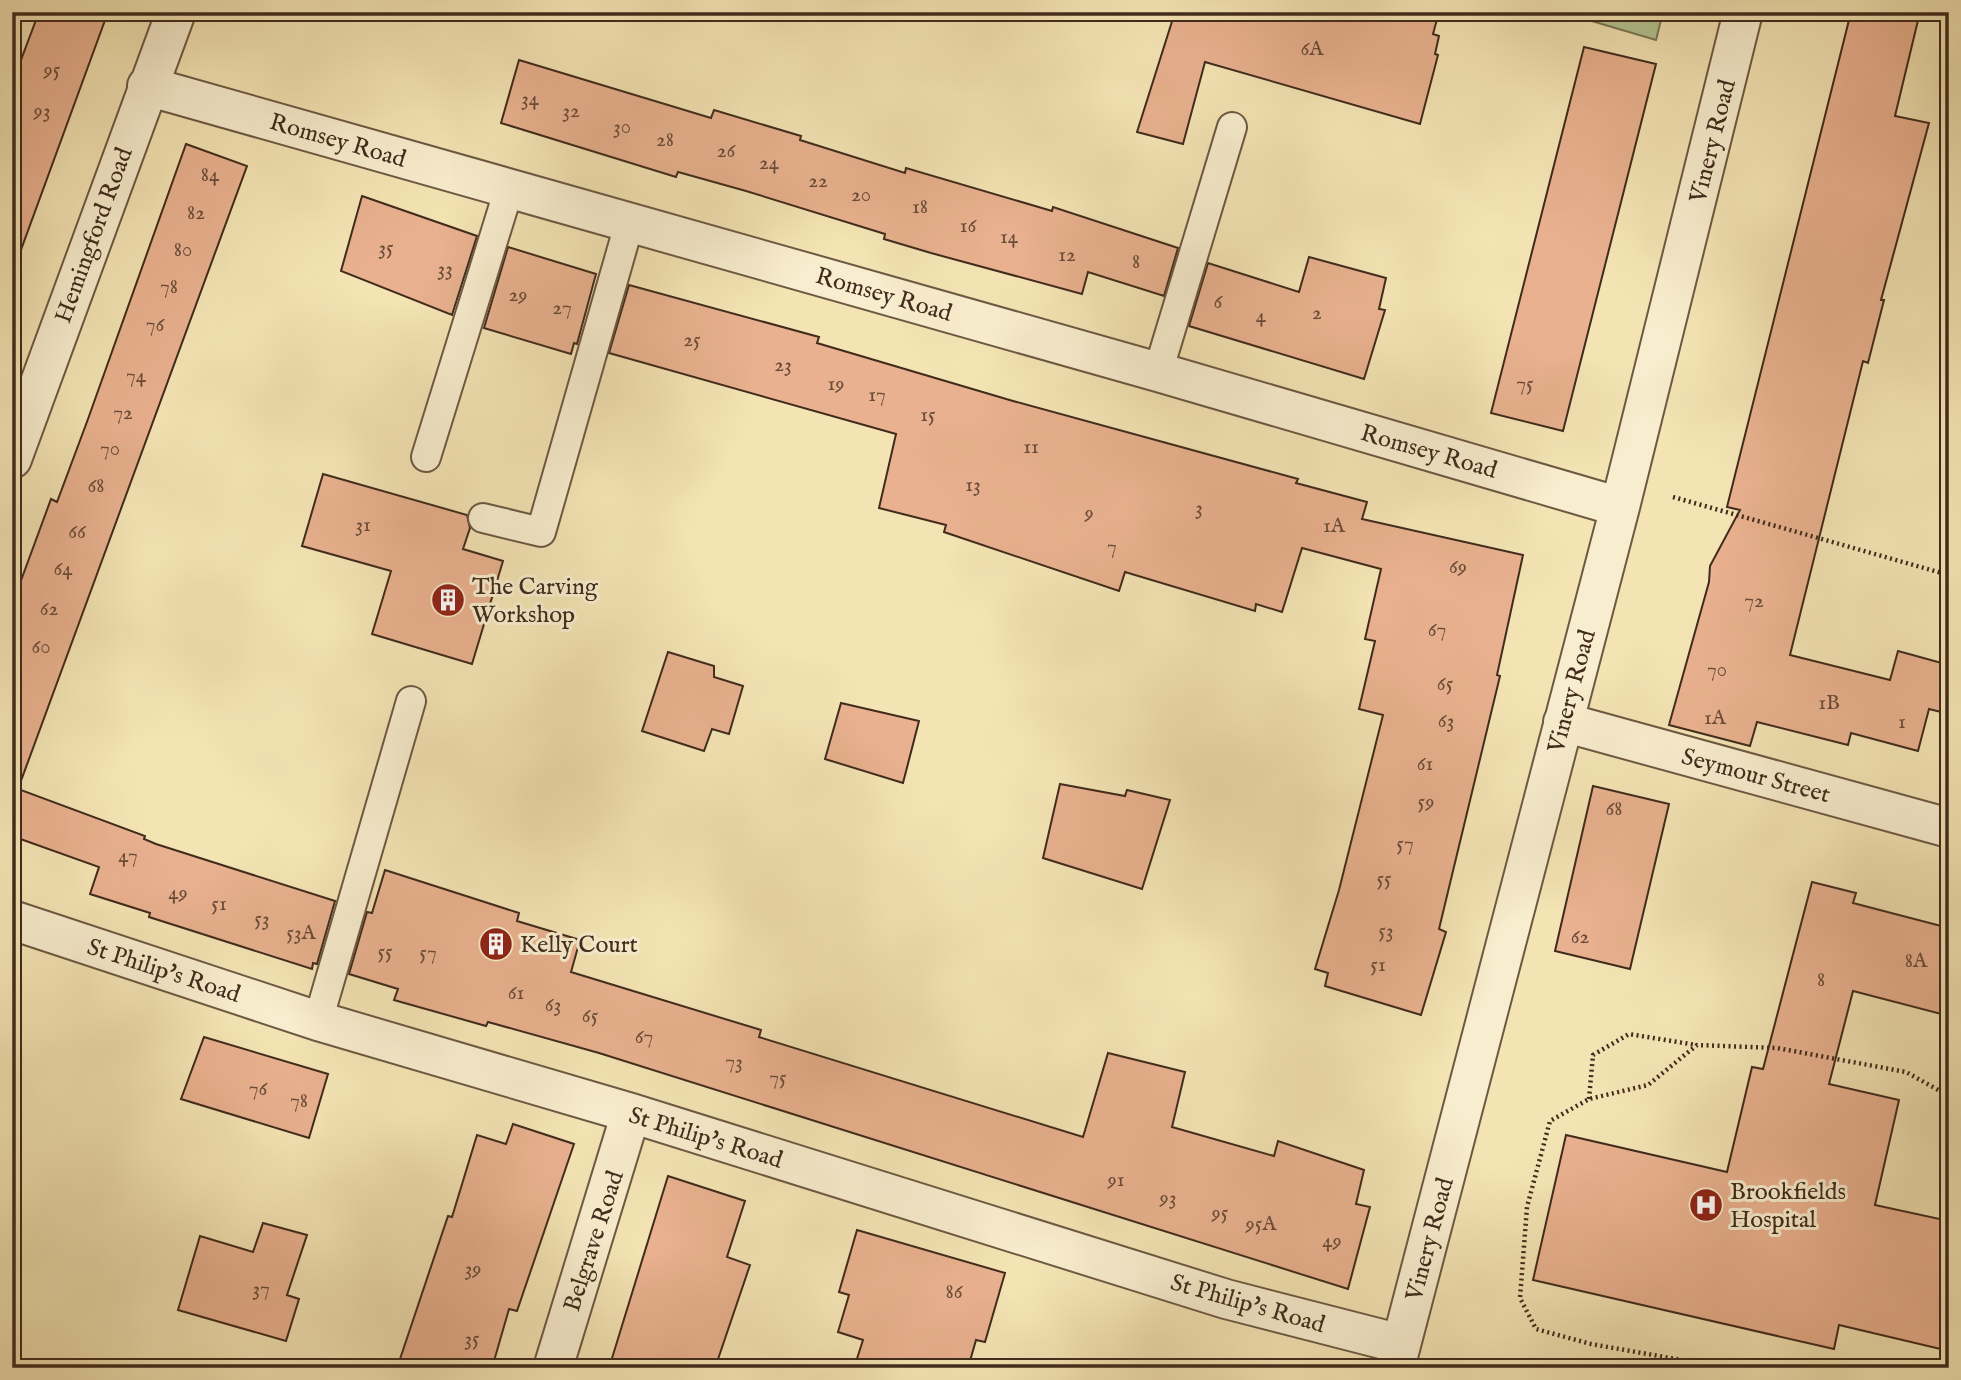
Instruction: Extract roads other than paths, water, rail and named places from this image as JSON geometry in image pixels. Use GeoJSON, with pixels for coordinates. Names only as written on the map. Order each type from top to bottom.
{"type":"FeatureCollection","features":[{"type":"Feature","properties":{"kind":"street","name":"Hemingford Road"},"geometry":{"type":"LineString","coordinates":[[12,459],[176,12]]}},
{"type":"Feature","properties":{"kind":"street","name":"Vinery Road"},"geometry":{"type":"LineString","coordinates":[[1398,1356],[1623,495],[1744,12]]}},
{"type":"Feature","properties":{"kind":"street","name":"Romsey Road"},"geometry":{"type":"LineString","coordinates":[[147,86],[1158,372],[1623,495]]}},
{"type":"Feature","properties":{"kind":"street","name":"Seymour Street"},"geometry":{"type":"LineString","coordinates":[[1563,722],[1949,828]]}},
{"type":"Feature","properties":{"kind":"street","name":"St Philip's Road"},"geometry":{"type":"LineString","coordinates":[[12,920],[318,1020],[631,1113],[1226,1299],[1398,1356]]}},
{"type":"Feature","properties":{"kind":"street","name":"Belgrave Road"},"geometry":{"type":"LineString","coordinates":[[552,1368],[631,1113]]}},
{"type":"Feature","properties":{"kind":"lane"},"geometry":{"type":"LineString","coordinates":[[1158,372],[1232,127]]}},
{"type":"Feature","properties":{"kind":"lane"},"geometry":{"type":"LineString","coordinates":[[426,457],[509,189]]}},
{"type":"Feature","properties":{"kind":"lane"},"geometry":{"type":"LineString","coordinates":[[483,518],[541,531],[630,221]]}},
{"type":"Feature","properties":{"kind":"lane"},"geometry":{"type":"LineString","coordinates":[[318,1020],[411,701]]}},
{"type":"Feature","properties":{"kind":"place","name":"The Carving Workshop"},"geometry":{"type":"Point","coordinates":[448,600]}},
{"type":"Feature","properties":{"kind":"place","name":"Kelly Court"},"geometry":{"type":"Point","coordinates":[496,944]}},
{"type":"Feature","properties":{"kind":"place","name":"Brookfields Hospital"},"geometry":{"type":"Point","coordinates":[1706,1205]}}]}
